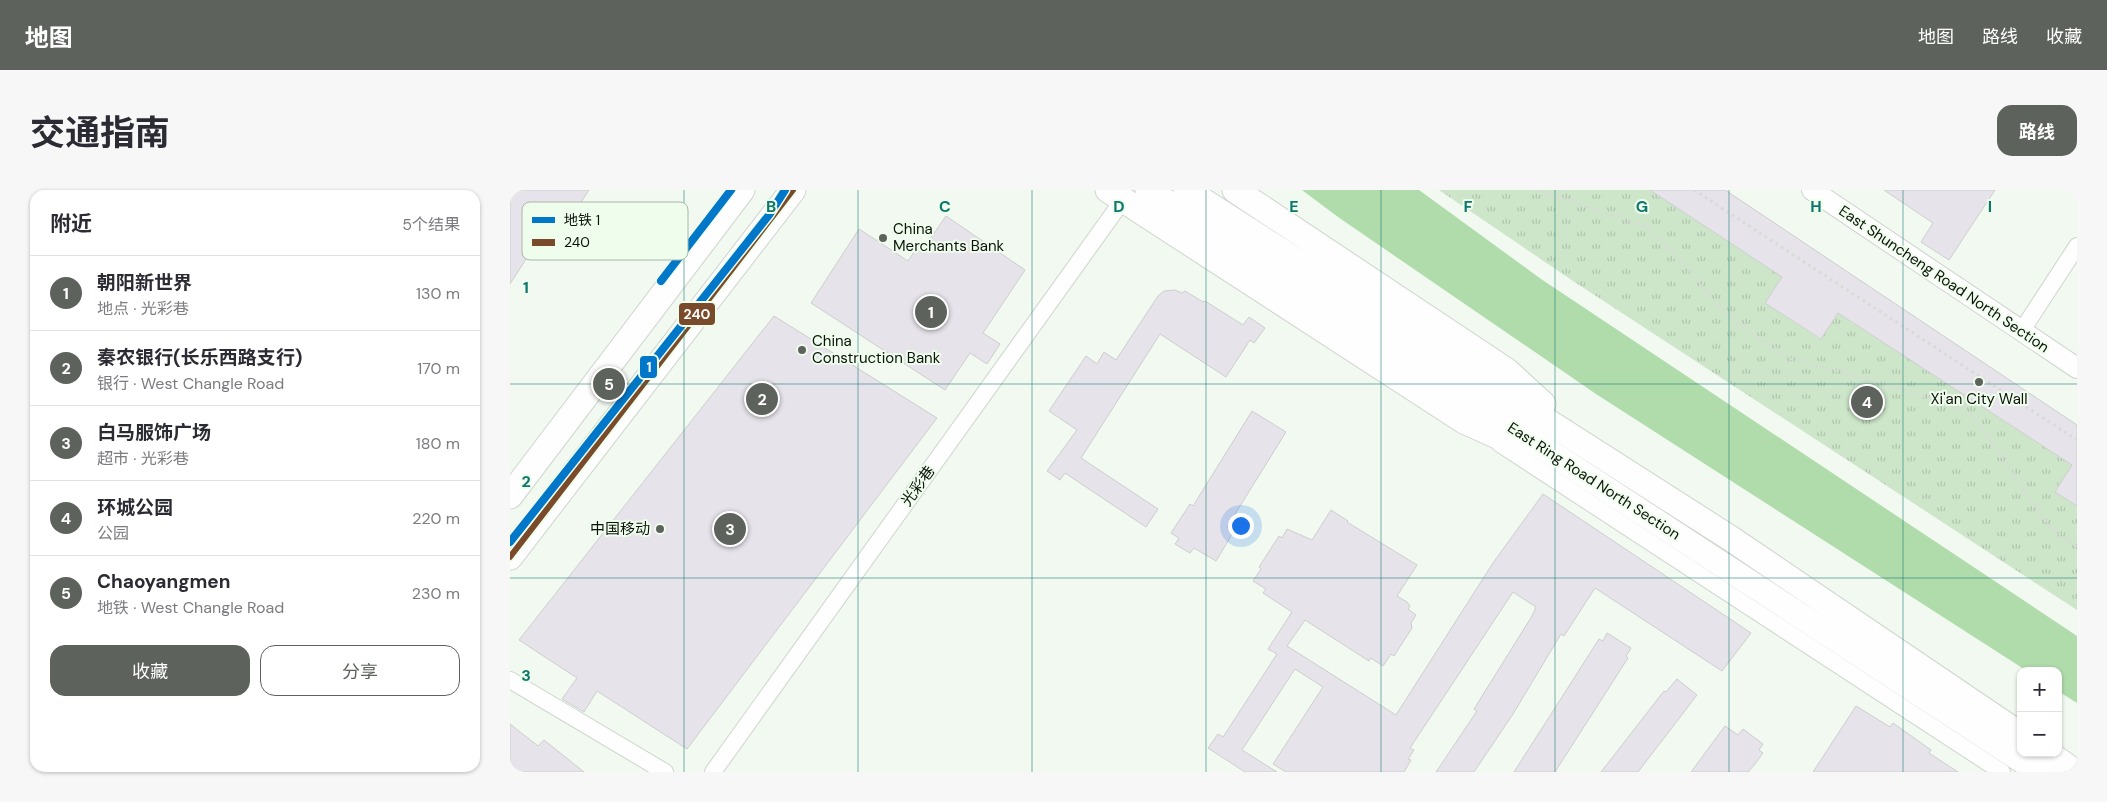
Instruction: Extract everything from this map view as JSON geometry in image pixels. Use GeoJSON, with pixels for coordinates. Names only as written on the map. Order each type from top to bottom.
{"type":"FeatureCollection","features":[{"type":"Feature","properties":{"kind":"main road"},"geometry":{"type":"LineString","coordinates":[[510,496],[742,190]]}},
{"type":"Feature","properties":{"kind":"main road"},"geometry":{"type":"LineString","coordinates":[[510,557],[793,190]]}},
{"type":"Feature","properties":{"kind":"main road","name":"East Ring Road North Section"},"geometry":{"type":"LineString","coordinates":[[1148,190],[2040,772]]}},
{"type":"Feature","properties":{"kind":"main road","name":"East Ring Road North Section"},"geometry":{"type":"LineString","coordinates":[[1186,190],[1600,453],[1730,538],[2017,732]]}},
{"type":"Feature","properties":{"kind":"main road"},"geometry":{"type":"LineString","coordinates":[[1235,190],[1506,371],[1600,453]]}},
{"type":"Feature","properties":{"kind":"main road"},"geometry":{"type":"LineString","coordinates":[[1115,195],[1464,421],[1587,478]]}},
{"type":"Feature","properties":{"kind":"main road"},"geometry":{"type":"LineString","coordinates":[[2054,757],[2076,772]]}},
{"type":"Feature","properties":{"kind":"street","name":"East Shuncheng Road North Section"},"geometry":{"type":"LineString","coordinates":[[1812,190],[2077,368]]}},
{"type":"Feature","properties":{"kind":"street","name":"光彩巷"},"geometry":{"type":"LineString","coordinates":[[713,772],[1115,195]]}},
{"type":"Feature","properties":{"kind":"street"},"geometry":{"type":"LineString","coordinates":[[2021,332],[2077,246]]}},
{"type":"Feature","properties":{"kind":"street"},"geometry":{"type":"LineString","coordinates":[[1464,421],[2002,772]]}},
{"type":"Feature","properties":{"kind":"street"},"geometry":{"type":"LineString","coordinates":[[510,680],[665,772]]}},
{"type":"Feature","properties":{"kind":"path"},"geometry":{"type":"LineString","coordinates":[[1537,190],[1647,227],[1737,324],[1792,359],[1915,393],[1971,412],[2050,527],[2077,547]]}},
{"type":"Feature","properties":{"kind":"path"},"geometry":{"type":"LineString","coordinates":[[1694,190],[2077,440]]}},
{"type":"Feature","properties":{"kind":"green space"},"geometry":{"type":"Polygon","coordinates":[[[1439,190],[1650,190],[1782,277],[1765,303],[1820,339],[1838,313],[2072,465],[2055,491],[2077,506],[2077,610],[1573,281],[1439,190]]]}},
{"type":"Feature","properties":{"kind":"shaded area"},"geometry":{"type":"Polygon","coordinates":[[[1302,190],[1419,190],[1541,279],[2077,636],[2077,703],[2062,694],[2062,667],[2021,667],[1596,394],[1338,217],[1302,190]]]}},
{"type":"Feature","properties":{"kind":"building"},"geometry":{"type":"Polygon","coordinates":[[[510,190],[589,190],[581,202],[522,202],[522,260],[525,260],[510,284],[510,190]]]}},
{"type":"Feature","properties":{"kind":"building","name":"Xi'an City Wall"},"geometry":{"type":"Polygon","coordinates":[[[1650,190],[1725,190],[2077,425],[2077,506],[2055,492],[2072,465],[1838,313],[1821,339],[1765,303],[1782,277],[1650,190]]]}},
{"type":"Feature","properties":{"kind":"building"},"geometry":{"type":"Polygon","coordinates":[[[1884,190],[1995,190],[1949,260],[1921,242],[1933,223],[1884,190]]]}},
{"type":"Feature","properties":{"kind":"building"},"geometry":{"type":"Polygon","coordinates":[[[946,216],[1025,270],[983,333],[1000,344],[987,364],[970,353],[945,390],[811,303],[859,229],[908,261],[916,249],[921,252],[946,216]]]}},
{"type":"Feature","properties":{"kind":"building"},"geometry":{"type":"Polygon","coordinates":[[[1175,290],[1182,293],[1185,291],[1203,302],[1205,301],[1243,325],[1249,317],[1265,328],[1254,343],[1250,340],[1226,377],[1160,334],[1081,458],[1158,509],[1146,527],[1065,473],[1060,480],[1047,471],[1077,430],[1049,411],[1086,356],[1097,364],[1104,352],[1116,360],[1158,296],[1164,291],[1175,290]]]}},
{"type":"Feature","properties":{"kind":"building"},"geometry":{"type":"Polygon","coordinates":[[[774,316],[937,418],[687,749],[597,691],[584,712],[562,699],[577,678],[519,640],[774,316]]]}},
{"type":"Feature","properties":{"kind":"building"},"geometry":{"type":"Polygon","coordinates":[[[1252,411],[1286,432],[1227,527],[1234,531],[1216,561],[1194,548],[1190,553],[1175,544],[1179,538],[1171,533],[1190,504],[1193,506],[1252,411]]]}},
{"type":"Feature","properties":{"kind":"building"},"geometry":{"type":"Polygon","coordinates":[[[1543,494],[1751,633],[1722,671],[1595,588],[1564,636],[1561,634],[1513,714],[1474,772],[1436,772],[1477,711],[1474,709],[1536,607],[1513,592],[1410,748],[1414,750],[1408,759],[1411,760],[1404,772],[1286,772],[1273,764],[1323,687],[1295,669],[1242,750],[1277,772],[1245,772],[1208,748],[1218,734],[1223,737],[1277,654],[1268,649],[1292,612],[1263,593],[1266,589],[1253,581],[1261,569],[1259,567],[1279,536],[1282,538],[1287,529],[1312,540],[1331,510],[1417,565],[1397,596],[1407,602],[1410,606],[1408,609],[1416,615],[1411,623],[1412,628],[1394,656],[1391,654],[1383,666],[1371,658],[1369,661],[1305,620],[1287,646],[1396,715],[1493,563],[1543,494]]]}},
{"type":"Feature","properties":{"kind":"building"},"geometry":{"type":"Polygon","coordinates":[[[1607,633],[1631,648],[1626,656],[1628,658],[1555,772],[1514,772],[1599,639],[1603,641],[1607,633]]]}},
{"type":"Feature","properties":{"kind":"building"},"geometry":{"type":"Polygon","coordinates":[[[1677,679],[1697,695],[1638,772],[1601,772],[1664,691],[1666,692],[1677,679]]]}},
{"type":"Feature","properties":{"kind":"building"},"geometry":{"type":"Polygon","coordinates":[[[1856,706],[1890,727],[1893,723],[1931,750],[1929,753],[1958,772],[1813,772],[1856,706]]]}},
{"type":"Feature","properties":{"kind":"building"},"geometry":{"type":"Polygon","coordinates":[[[510,724],[538,746],[544,740],[584,772],[510,772],[510,724]]]}},
{"type":"Feature","properties":{"kind":"building"},"geometry":{"type":"Polygon","coordinates":[[[1725,726],[1738,735],[1743,729],[1763,744],[1759,750],[1763,753],[1755,764],[1748,772],[1691,772],[1725,726]]]}},
{"type":"Feature","properties":{"kind":"metro line","name":"1"},"geometry":{"type":"LineString","coordinates":[[688,246],[731,190]]}},
{"type":"Feature","properties":{"kind":"metro line","name":"1"},"geometry":{"type":"LineString","coordinates":[[510,542],[769,215],[785,190]]}},
{"type":"Feature","properties":{"kind":"metro line","name":"1"},"geometry":{"type":"LineString","coordinates":[[661,281],[677,260]]}},
{"type":"Feature","properties":{"kind":"transit line","name":"240"},"geometry":{"type":"LineString","coordinates":[[510,557],[793,190]]}},
{"type":"Feature","properties":{"kind":"place","name":"China Merchants Bank"},"geometry":{"type":"Point","coordinates":[883,238]}},
{"type":"Feature","properties":{"kind":"place","name":"朝阳新世界"},"geometry":{"type":"Point","coordinates":[931,312]}},
{"type":"Feature","properties":{"kind":"place","name":"China Construction Bank"},"geometry":{"type":"Point","coordinates":[802,350]}},
{"type":"Feature","properties":{"kind":"place","name":"Xi'an City Wall"},"geometry":{"type":"Point","coordinates":[1979,382]}},
{"type":"Feature","properties":{"kind":"place","name":"Chaoyangmen"},"geometry":{"type":"Point","coordinates":[609,384]}},
{"type":"Feature","properties":{"kind":"place","name":"秦农银行(长乐西路支行)"},"geometry":{"type":"Point","coordinates":[762,399]}},
{"type":"Feature","properties":{"kind":"place","name":"环城公园"},"geometry":{"type":"Point","coordinates":[1867,402]}},
{"type":"Feature","properties":{"kind":"place","name":"中国移动"},"geometry":{"type":"Point","coordinates":[660,529]}},
{"type":"Feature","properties":{"kind":"place","name":"白马服饰广场"},"geometry":{"type":"Point","coordinates":[730,529]}}]}
